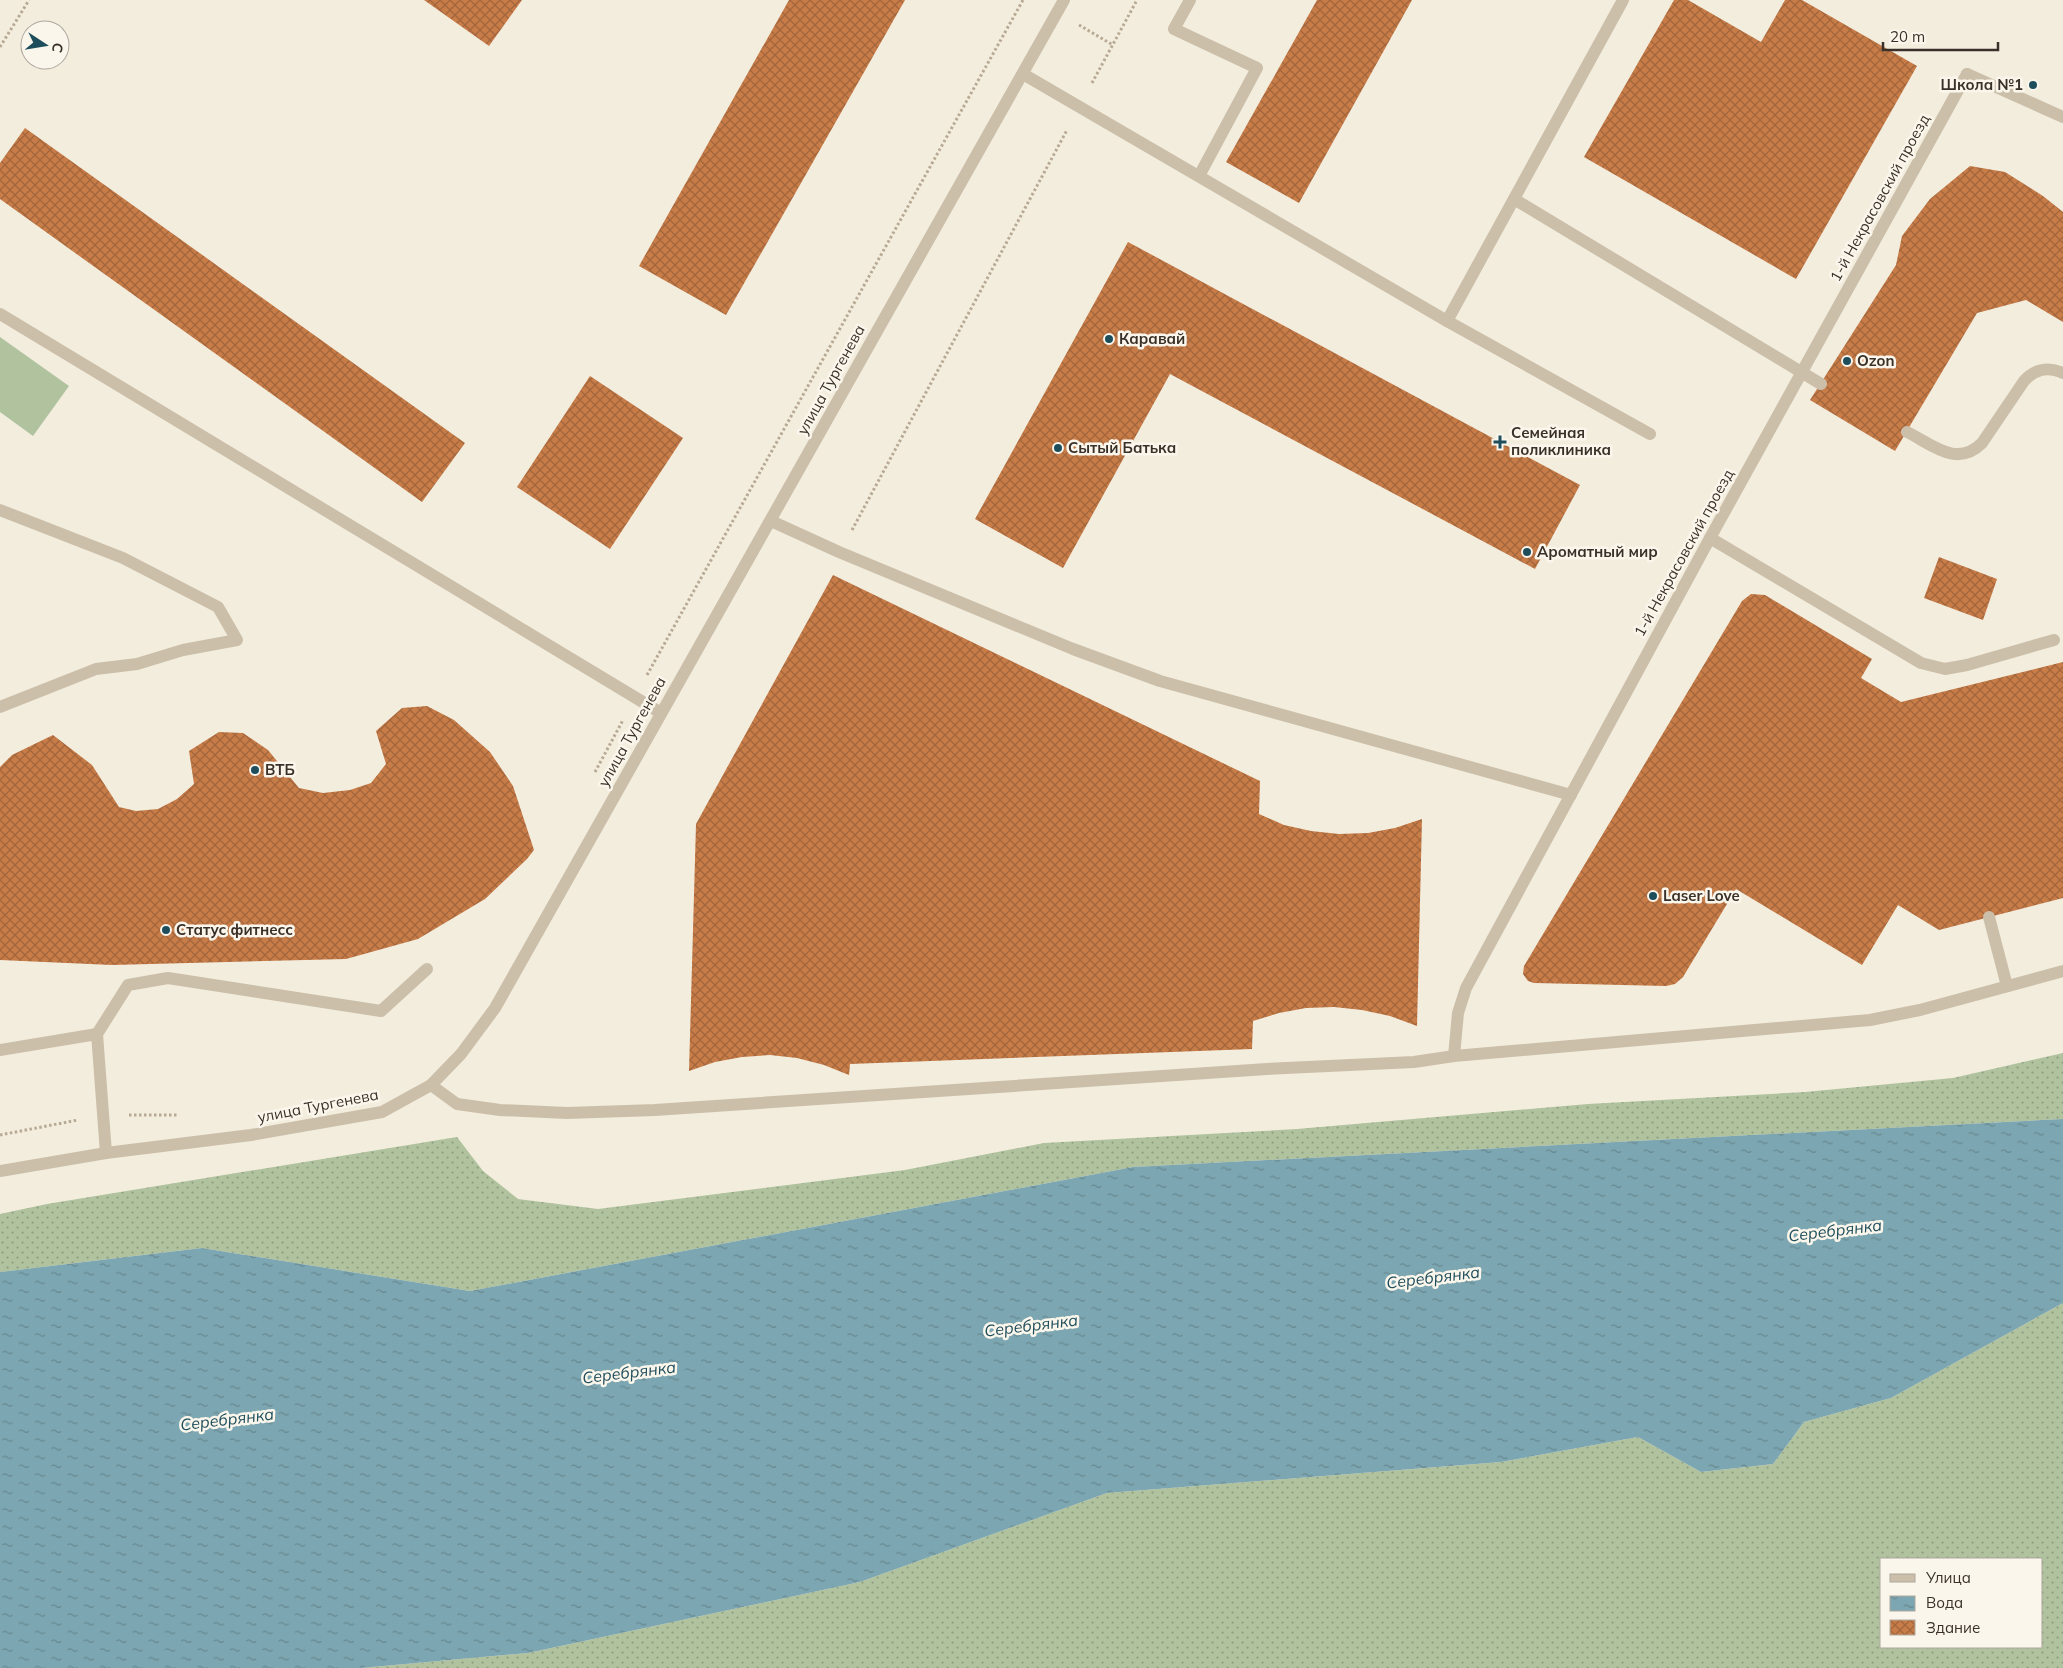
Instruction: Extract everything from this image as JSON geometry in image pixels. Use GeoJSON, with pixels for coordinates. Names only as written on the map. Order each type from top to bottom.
{"type":"FeatureCollection","features":[{"type":"Feature","properties":{"kind":"street","name":"улица Тургенева"},"geometry":{"type":"LineString","coordinates":[[0,1171],[106,1153],[251,1135],[382,1112],[431,1085],[462,1054],[495,1008],[1064,0]]}},
{"type":"Feature","properties":{"kind":"street"},"geometry":{"type":"LineString","coordinates":[[1190,0],[1174,29],[1257,68],[1199,176]]}},
{"type":"Feature","properties":{"kind":"street"},"geometry":{"type":"LineString","coordinates":[[1447,321],[1623,0]]}},
{"type":"Feature","properties":{"kind":"street"},"geometry":{"type":"LineString","coordinates":[[1022,74],[1447,321],[1650,434]]}},
{"type":"Feature","properties":{"kind":"street","name":"1-й Некрасовский проезд"},"geometry":{"type":"LineString","coordinates":[[1454,1056],[1458,1013],[1466,988],[1710,538],[1967,74],[2063,116]]}},
{"type":"Feature","properties":{"kind":"street"},"geometry":{"type":"LineString","coordinates":[[1514,199],[1820,384]]}},
{"type":"Feature","properties":{"kind":"street"},"geometry":{"type":"LineString","coordinates":[[0,314],[661,713]]}},
{"type":"Feature","properties":{"kind":"street"},"geometry":{"type":"LineString","coordinates":[[1907,432],[1945,452],[1955,455],[1966,455],[1982,443],[2031,374],[2040,369],[2052,369],[2063,373]]}},
{"type":"Feature","properties":{"kind":"street"},"geometry":{"type":"LineString","coordinates":[[0,510],[124,558],[218,607],[237,640],[183,650],[137,664],[96,669],[0,707]]}},
{"type":"Feature","properties":{"kind":"street"},"geometry":{"type":"LineString","coordinates":[[771,521],[840,552],[1073,649],[1160,681],[1571,795]]}},
{"type":"Feature","properties":{"kind":"street"},"geometry":{"type":"LineString","coordinates":[[1710,538],[1921,663],[1945,669],[1967,665],[2054,640]]}},
{"type":"Feature","properties":{"kind":"street"},"geometry":{"type":"LineString","coordinates":[[1989,917],[2007,986]]}},
{"type":"Feature","properties":{"kind":"street"},"geometry":{"type":"LineString","coordinates":[[106,1153],[97,1034],[128,985],[168,978],[381,1011],[427,969]]}},
{"type":"Feature","properties":{"kind":"street"},"geometry":{"type":"LineString","coordinates":[[431,1085],[457,1104],[500,1110],[567,1113],[655,1110],[1267,1069],[1414,1062],[1454,1056],[1870,1020],[1920,1010],[2063,971]]}},
{"type":"Feature","properties":{"kind":"street"},"geometry":{"type":"LineString","coordinates":[[0,1050],[97,1034]]}},
{"type":"Feature","properties":{"kind":"path"},"geometry":{"type":"LineString","coordinates":[[0,47],[28,0]]}},
{"type":"Feature","properties":{"kind":"path"},"geometry":{"type":"LineString","coordinates":[[840,552],[1137,0]]}},
{"type":"Feature","properties":{"kind":"green space"},"geometry":{"type":"Polygon","coordinates":[[[0,337],[69,386],[33,436],[0,412],[0,337]]]}},
{"type":"Feature","properties":{"kind":"green space"},"geometry":{"type":"Polygon","coordinates":[[[2063,1053],[2063,1119],[1133,1167],[470,1291],[202,1248],[0,1272],[0,1214],[47,1204],[457,1137],[483,1171],[518,1199],[598,1209],[905,1170],[1044,1143],[1297,1129],[1588,1104],[1805,1092],[1953,1078],[2063,1053]]]}},
{"type":"Feature","properties":{"kind":"green space"},"geometry":{"type":"Polygon","coordinates":[[[2063,1303],[2063,1668],[361,1668],[528,1653],[860,1582],[1107,1493],[1501,1462],[1638,1437],[1701,1472],[1773,1464],[1804,1422],[1891,1398],[2063,1303]]]}},
{"type":"Feature","properties":{"kind":"water","name":"Серебрянка"},"geometry":{"type":"Polygon","coordinates":[[[2063,1119],[2063,1303],[1891,1398],[1804,1422],[1773,1464],[1701,1472],[1638,1437],[1501,1462],[1107,1493],[860,1582],[528,1653],[361,1668],[0,1668],[0,1272],[202,1248],[470,1291],[1133,1167],[2063,1119]]]}},
{"type":"Feature","properties":{"kind":"building"},"geometry":{"type":"Polygon","coordinates":[[[424,0],[522,0],[489,46],[424,0]]]}},
{"type":"Feature","properties":{"kind":"building"},"geometry":{"type":"Polygon","coordinates":[[[789,0],[905,0],[726,315],[639,266],[789,0]]]}},
{"type":"Feature","properties":{"kind":"building"},"geometry":{"type":"Polygon","coordinates":[[[1317,0],[1412,0],[1299,203],[1226,162],[1317,0]]]}},
{"type":"Feature","properties":{"kind":"building"},"geometry":{"type":"Polygon","coordinates":[[[1674,0],[1688,0],[1761,42],[1785,0],[1802,0],[1917,66],[1796,279],[1584,157],[1674,0]]]}},
{"type":"Feature","properties":{"kind":"building"},"geometry":{"type":"Polygon","coordinates":[[[25,128],[465,443],[422,502],[0,199],[0,163],[25,128]]]}},
{"type":"Feature","properties":{"kind":"building"},"geometry":{"type":"Polygon","coordinates":[[[1970,166],[2005,172],[2043,196],[2063,212],[2063,322],[2026,300],[1977,313],[1895,451],[1810,400],[1896,265],[1902,236],[1930,199],[1970,166]]]}},
{"type":"Feature","properties":{"kind":"building"},"geometry":{"type":"Polygon","coordinates":[[[1128,242],[1580,485],[1535,569],[1170,374],[1063,568],[975,519],[1128,242]]]}},
{"type":"Feature","properties":{"kind":"building"},"geometry":{"type":"Polygon","coordinates":[[[590,376],[683,438],[610,549],[517,487],[590,376]]]}},
{"type":"Feature","properties":{"kind":"building"},"geometry":{"type":"Polygon","coordinates":[[[1939,557],[1997,579],[1983,620],[1924,598],[1939,557]]]}},
{"type":"Feature","properties":{"kind":"building"},"geometry":{"type":"Polygon","coordinates":[[[833,575],[1260,781],[1259,814],[1284,825],[1311,831],[1339,834],[1368,833],[1395,828],[1422,819],[1417,1026],[1390,1016],[1362,1010],[1334,1007],[1306,1008],[1279,1013],[1253,1021],[1252,1049],[850,1064],[849,1075],[824,1065],[797,1058],[770,1055],[742,1057],[715,1062],[689,1071],[696,824],[833,575]]]}},
{"type":"Feature","properties":{"kind":"building"},"geometry":{"type":"Polygon","coordinates":[[[1751,594],[1765,595],[1872,659],[1861,678],[1901,702],[2063,662],[2063,898],[1939,930],[1898,905],[1862,965],[1736,889],[1683,977],[1675,984],[1666,986],[1534,983],[1528,981],[1523,974],[1524,966],[1742,601],[1751,594]]]}},
{"type":"Feature","properties":{"kind":"building"},"geometry":{"type":"Polygon","coordinates":[[[427,706],[454,720],[490,752],[513,786],[534,850],[485,899],[418,939],[346,959],[112,965],[0,960],[0,767],[12,755],[53,735],[92,765],[119,807],[136,811],[158,809],[177,799],[194,784],[189,751],[219,732],[243,733],[268,750],[299,788],[323,793],[350,790],[371,783],[386,764],[376,731],[402,708],[427,706]]]}},
{"type":"Feature","properties":{"kind":"place","name":"Школа №1"},"geometry":{"type":"Point","coordinates":[2033,85]}},
{"type":"Feature","properties":{"kind":"place","name":"Каравай"},"geometry":{"type":"Point","coordinates":[1109,339]}},
{"type":"Feature","properties":{"kind":"place","name":"Ozon"},"geometry":{"type":"Point","coordinates":[1847,361]}},
{"type":"Feature","properties":{"kind":"place","name":"Семейная поликлиника"},"geometry":{"type":"Point","coordinates":[1500,442]}},
{"type":"Feature","properties":{"kind":"place","name":"Сытый Батька"},"geometry":{"type":"Point","coordinates":[1058,448]}},
{"type":"Feature","properties":{"kind":"place","name":"Ароматный мир"},"geometry":{"type":"Point","coordinates":[1527,552]}},
{"type":"Feature","properties":{"kind":"place","name":"ВТБ"},"geometry":{"type":"Point","coordinates":[255,770]}},
{"type":"Feature","properties":{"kind":"place","name":"Laser Love"},"geometry":{"type":"Point","coordinates":[1653,896]}},
{"type":"Feature","properties":{"kind":"place","name":"Статус фитнесс"},"geometry":{"type":"Point","coordinates":[166,930]}}]}
